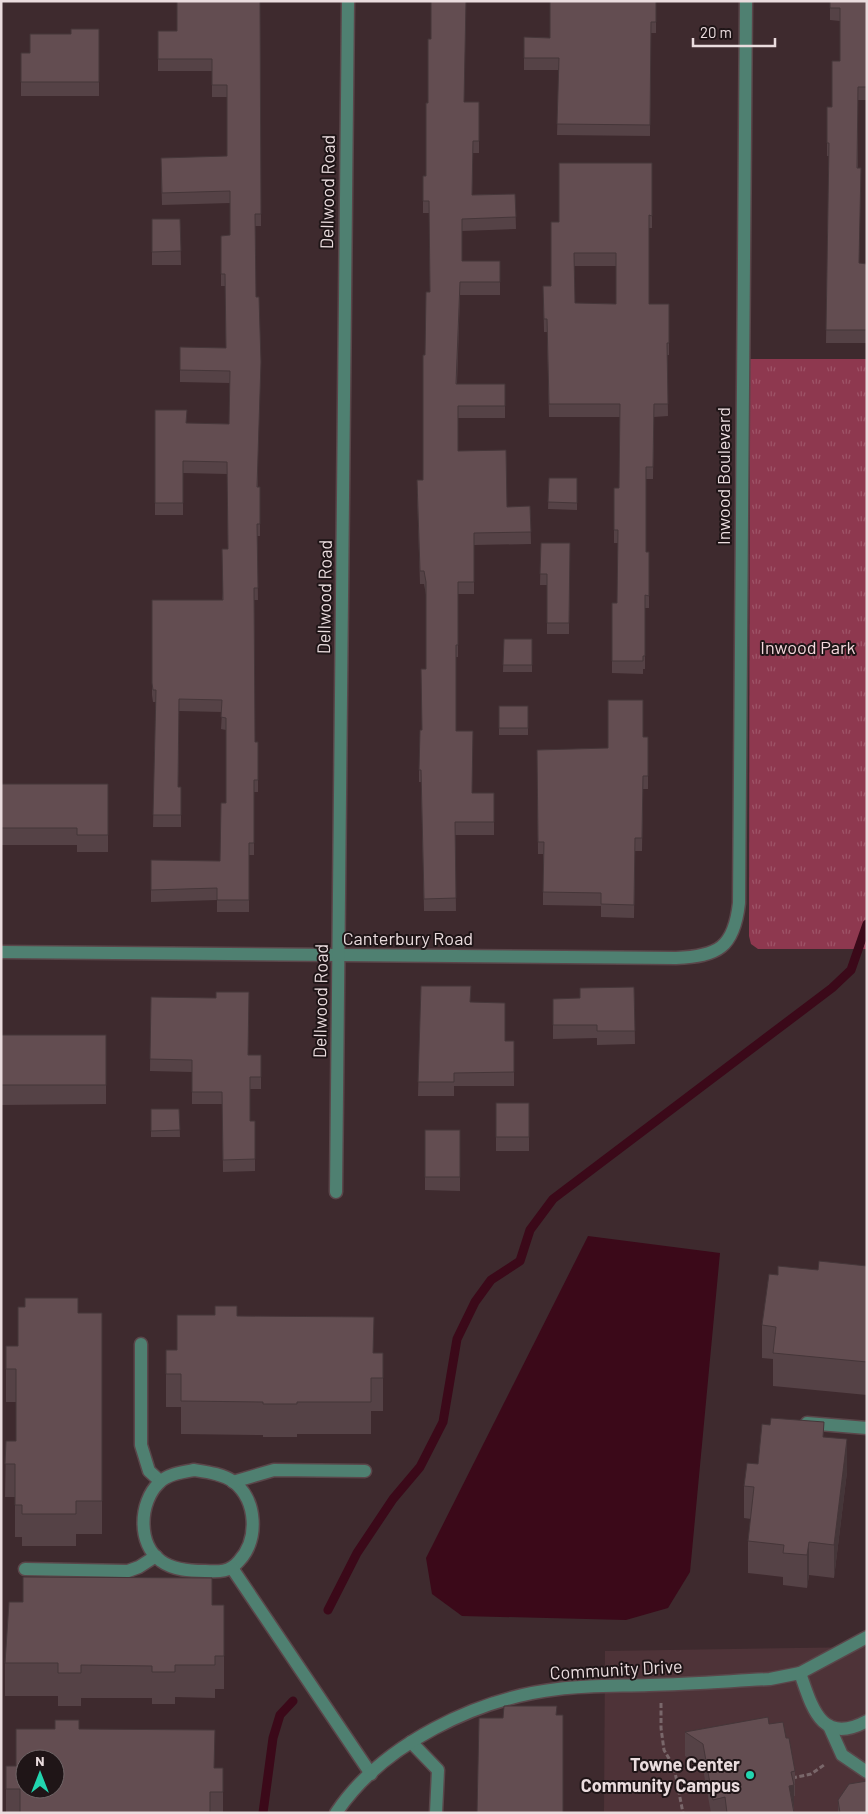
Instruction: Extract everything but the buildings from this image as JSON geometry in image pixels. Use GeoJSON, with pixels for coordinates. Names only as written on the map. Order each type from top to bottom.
{"type":"FeatureCollection","features":[{"type":"Feature","properties":{"kind":"street","name":"Dellwood Road"},"geometry":{"type":"LineString","coordinates":[[336,1192],[348,1]]}},
{"type":"Feature","properties":{"kind":"street","name":"Inwood Boulevard"},"geometry":{"type":"LineString","coordinates":[[723,946],[735,928],[739,903],[746,1]]}},
{"type":"Feature","properties":{"kind":"street","name":"Canterbury Road"},"geometry":{"type":"LineString","coordinates":[[1,952],[676,958],[706,956],[723,946]]}},
{"type":"Feature","properties":{"kind":"street"},"geometry":{"type":"LineString","coordinates":[[141,1344],[141,1444],[149,1471],[160,1481]]}},
{"type":"Feature","properties":{"kind":"street"},"geometry":{"type":"LineString","coordinates":[[799,1422],[867,1428]]}},
{"type":"Feature","properties":{"kind":"street"},"geometry":{"type":"LineString","coordinates":[[194,1470],[212,1472],[233,1482],[247,1496],[252,1512],[253,1528],[249,1545],[242,1557],[232,1568],[218,1571],[190,1571],[172,1567],[149,1549],[144,1534],[144,1516],[148,1497],[160,1481],[176,1473],[194,1470]]}},
{"type":"Feature","properties":{"kind":"street"},"geometry":{"type":"LineString","coordinates":[[233,1482],[274,1470],[365,1471]]}},
{"type":"Feature","properties":{"kind":"street"},"geometry":{"type":"LineString","coordinates":[[25,1569],[128,1571],[139,1567],[156,1556]]}},
{"type":"Feature","properties":{"kind":"street"},"geometry":{"type":"LineString","coordinates":[[232,1568],[370,1774]]}},
{"type":"Feature","properties":{"kind":"street","name":"Community Drive"},"geometry":{"type":"LineString","coordinates":[[336,1813],[370,1774],[410,1742],[426,1733],[500,1702],[558,1689],[770,1679],[800,1673],[867,1637]]}},
{"type":"Feature","properties":{"kind":"street"},"geometry":{"type":"LineString","coordinates":[[800,1673],[815,1715],[829,1726],[842,1755],[867,1772]]}},
{"type":"Feature","properties":{"kind":"street"},"geometry":{"type":"LineString","coordinates":[[829,1726],[852,1729],[867,1721]]}},
{"type":"Feature","properties":{"kind":"street"},"geometry":{"type":"LineString","coordinates":[[410,1742],[438,1770],[436,1813]]}},
{"type":"Feature","properties":{"kind":"path"},"geometry":{"type":"LineString","coordinates":[[662,1685],[661,1728],[664,1750],[674,1767],[683,1813]]}},
{"type":"Feature","properties":{"kind":"path"},"geometry":{"type":"LineString","coordinates":[[792,1778],[812,1774],[824,1765]]}},
{"type":"Feature","properties":{"kind":"shaded area"},"geometry":{"type":"Polygon","coordinates":[[[588,1236],[720,1253],[690,1572],[668,1608],[626,1620],[462,1616],[432,1594],[426,1558],[588,1236]]]}},
{"type":"Feature","properties":{"kind":"shaded area"},"geometry":{"type":"Polygon","coordinates":[[[867,1647],[867,1813],[604,1813],[605,1651],[867,1647]]]}},
{"type":"Feature","properties":{"kind":"green space","name":"Inwood Park"},"geometry":{"type":"Polygon","coordinates":[[[750,359],[867,359],[867,949],[758,949],[751,944],[749,936],[750,359]]]}},
{"type":"Feature","properties":{"kind":"waterway"},"geometry":{"type":"LineString","coordinates":[[328,1610],[357,1553],[393,1499],[420,1467],[443,1422],[457,1339],[475,1302],[491,1280],[520,1261],[530,1230],[553,1199],[832,988],[851,970],[867,924]]}},
{"type":"Feature","properties":{"kind":"waterway"},"geometry":{"type":"LineString","coordinates":[[263,1813],[273,1738],[280,1715],[293,1701]]}},
{"type":"Feature","properties":{"kind":"place","name":"Towne Center Community Campus"},"geometry":{"type":"Point","coordinates":[750,1775]}}]}
